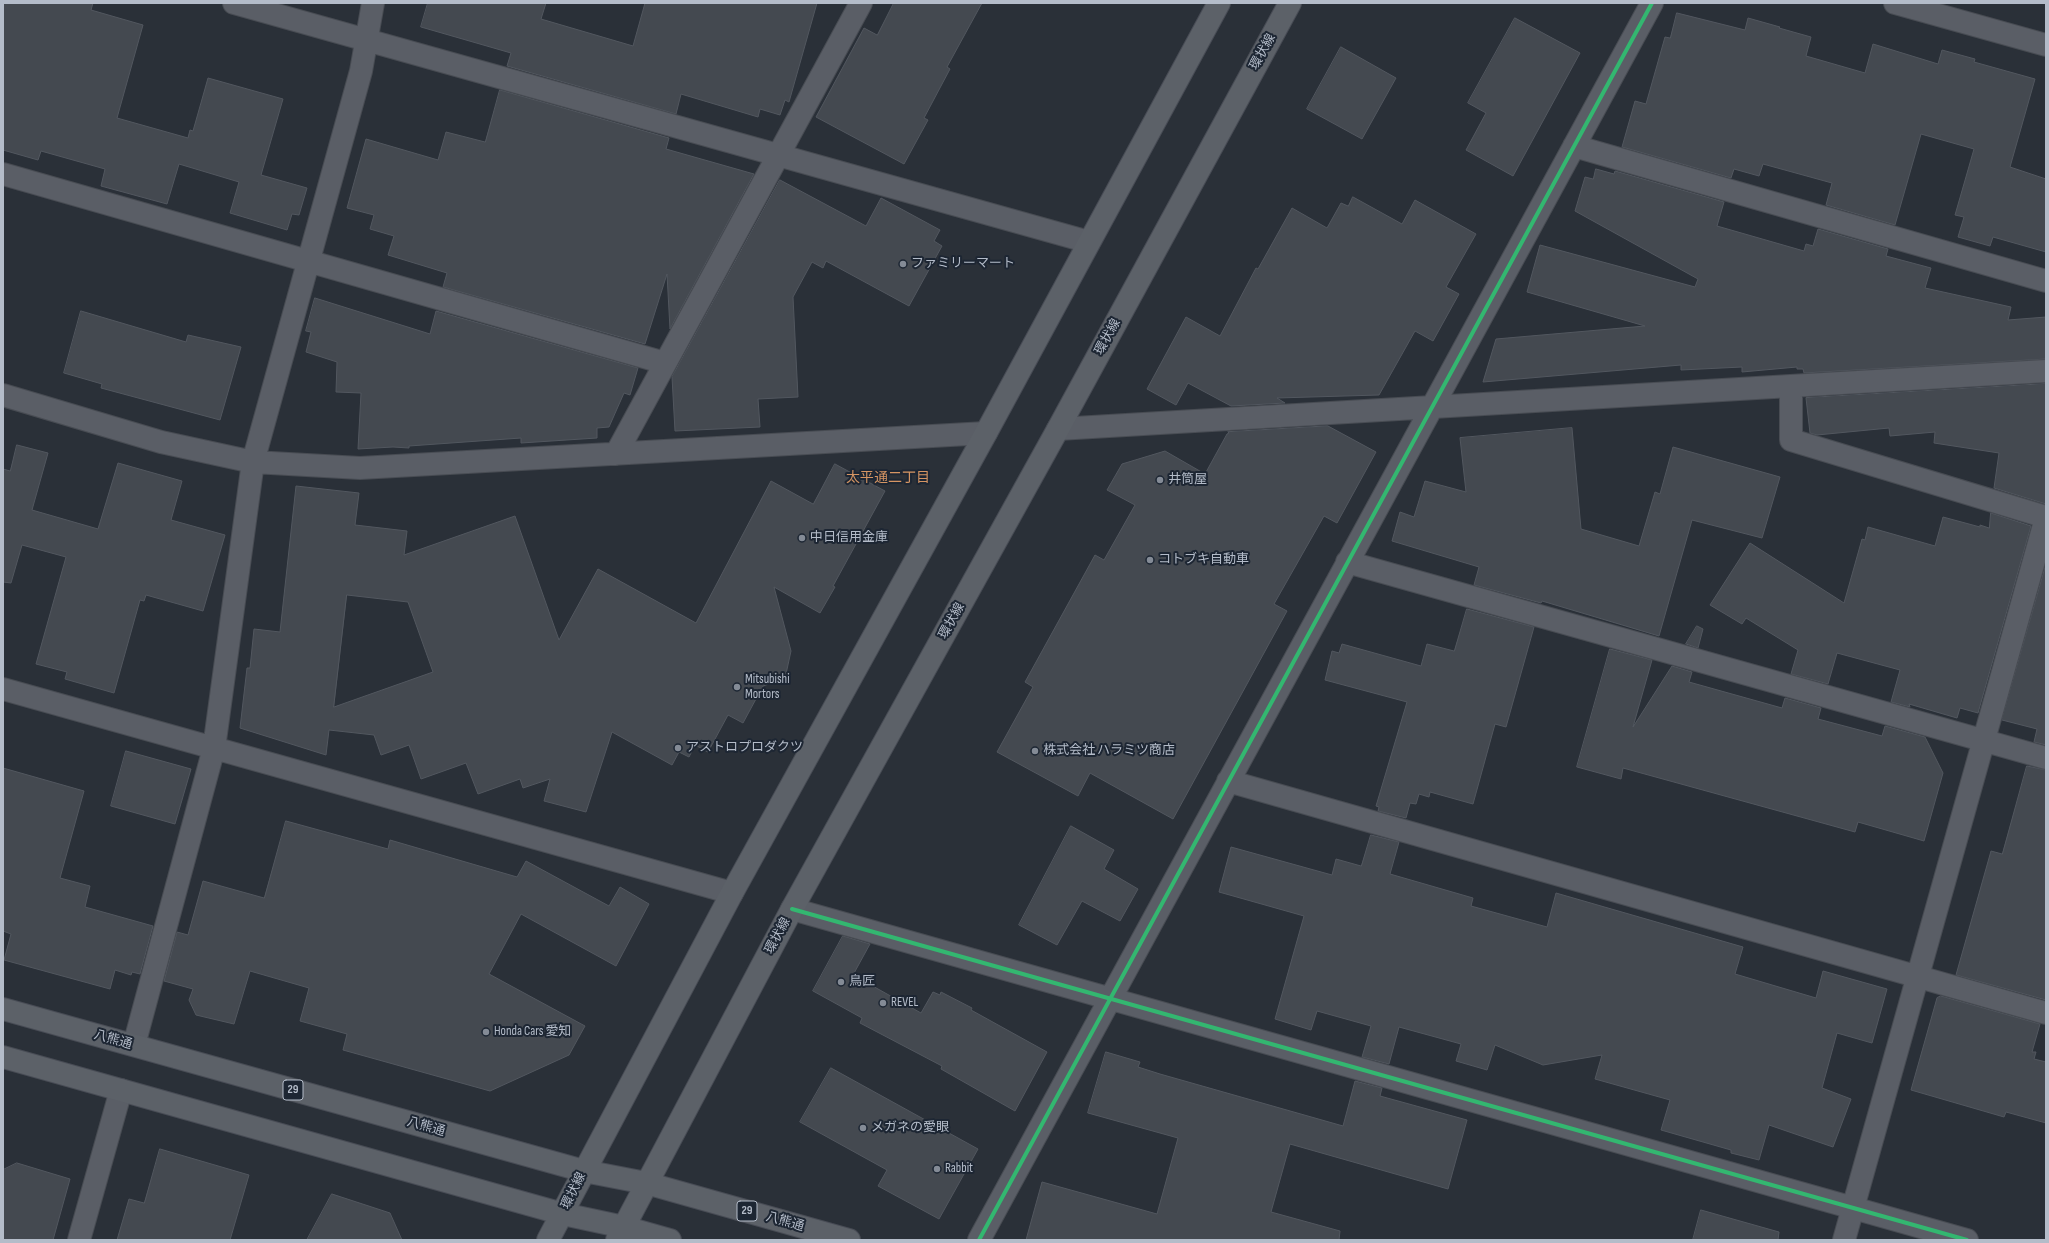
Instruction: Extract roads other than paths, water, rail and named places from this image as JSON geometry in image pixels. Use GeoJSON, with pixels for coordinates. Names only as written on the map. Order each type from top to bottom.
{"type":"FeatureCollection","features":[{"type":"Feature","properties":{"kind":"main road","name":"環状線"},"geometry":{"type":"LineString","coordinates":[[548,1240],[732,893],[986,432],[1219,3]]}},
{"type":"Feature","properties":{"kind":"main road","name":"環状線"},"geometry":{"type":"LineString","coordinates":[[620,1233],[792,909],[1058,429],[1290,3]]}},
{"type":"Feature","properties":{"kind":"main road","name":"八熊通"},"geometry":{"type":"LineString","coordinates":[[3,1008],[584,1171],[646,1183],[849,1240]]}},
{"type":"Feature","properties":{"kind":"main road"},"geometry":{"type":"LineString","coordinates":[[3,1057],[563,1214],[620,1233],[670,1240]]}},
{"type":"Feature","properties":{"kind":"street"},"geometry":{"type":"LineString","coordinates":[[234,3],[1089,242]]}},
{"type":"Feature","properties":{"kind":"street"},"geometry":{"type":"LineString","coordinates":[[134,1045],[214,748],[253,462],[361,71],[373,3]]}},
{"type":"Feature","properties":{"kind":"street"},"geometry":{"type":"LineString","coordinates":[[616,454],[861,3]]}},
{"type":"Feature","properties":{"kind":"street"},"geometry":{"type":"LineString","coordinates":[[979,1240],[1652,3]]}},
{"type":"Feature","properties":{"kind":"street"},"geometry":{"type":"LineString","coordinates":[[1894,3],[2046,45]]}},
{"type":"Feature","properties":{"kind":"street"},"geometry":{"type":"LineString","coordinates":[[1574,146],[2046,281]]}},
{"type":"Feature","properties":{"kind":"street"},"geometry":{"type":"LineString","coordinates":[[3,174],[309,260],[665,363]]}},
{"type":"Feature","properties":{"kind":"street"},"geometry":{"type":"LineString","coordinates":[[1058,429],[2046,371]]}},
{"type":"Feature","properties":{"kind":"street"},"geometry":{"type":"LineString","coordinates":[[1791,387],[1791,440],[2046,518],[1844,1240]]}},
{"type":"Feature","properties":{"kind":"street"},"geometry":{"type":"LineString","coordinates":[[3,395],[161,442],[253,462],[360,468],[986,432]]}},
{"type":"Feature","properties":{"kind":"street"},"geometry":{"type":"LineString","coordinates":[[1347,562],[2046,758]]}},
{"type":"Feature","properties":{"kind":"street"},"geometry":{"type":"LineString","coordinates":[[3,689],[732,893]]}},
{"type":"Feature","properties":{"kind":"street"},"geometry":{"type":"LineString","coordinates":[[1228,781],[2046,1013]]}},
{"type":"Feature","properties":{"kind":"street"},"geometry":{"type":"LineString","coordinates":[[792,909],[1967,1240]]}},
{"type":"Feature","properties":{"kind":"street"},"geometry":{"type":"LineString","coordinates":[[79,1240],[121,1090]]}},
{"type":"Feature","properties":{"kind":"place","name":"ファミリーマート"},"geometry":{"type":"Point","coordinates":[903,264]}},
{"type":"Feature","properties":{"kind":"place","name":"井筒屋"},"geometry":{"type":"Point","coordinates":[1160,480]}},
{"type":"Feature","properties":{"kind":"place","name":"中日信用金庫"},"geometry":{"type":"Point","coordinates":[802,538]}},
{"type":"Feature","properties":{"kind":"place","name":"コトブキ自動車"},"geometry":{"type":"Point","coordinates":[1150,560]}},
{"type":"Feature","properties":{"kind":"place","name":"Mitsubishi Mortors"},"geometry":{"type":"Point","coordinates":[737,687]}},
{"type":"Feature","properties":{"kind":"place","name":"アストロプロダクツ"},"geometry":{"type":"Point","coordinates":[678,748]}},
{"type":"Feature","properties":{"kind":"place","name":"株式会社 ハラミツ商店"},"geometry":{"type":"Point","coordinates":[1035,751]}},
{"type":"Feature","properties":{"kind":"place","name":"鳥匠"},"geometry":{"type":"Point","coordinates":[841,982]}},
{"type":"Feature","properties":{"kind":"place","name":"REVEL"},"geometry":{"type":"Point","coordinates":[883,1003]}},
{"type":"Feature","properties":{"kind":"place","name":"Honda Cars 愛知"},"geometry":{"type":"Point","coordinates":[486,1032]}},
{"type":"Feature","properties":{"kind":"place","name":"メガネの愛眼"},"geometry":{"type":"Point","coordinates":[863,1128]}},
{"type":"Feature","properties":{"kind":"place","name":"Rabbit"},"geometry":{"type":"Point","coordinates":[937,1169]}},
{"type":"Feature","properties":{"kind":"district","name":"太平通二丁目"},"geometry":{"type":"Point","coordinates":[888,478]}}]}
